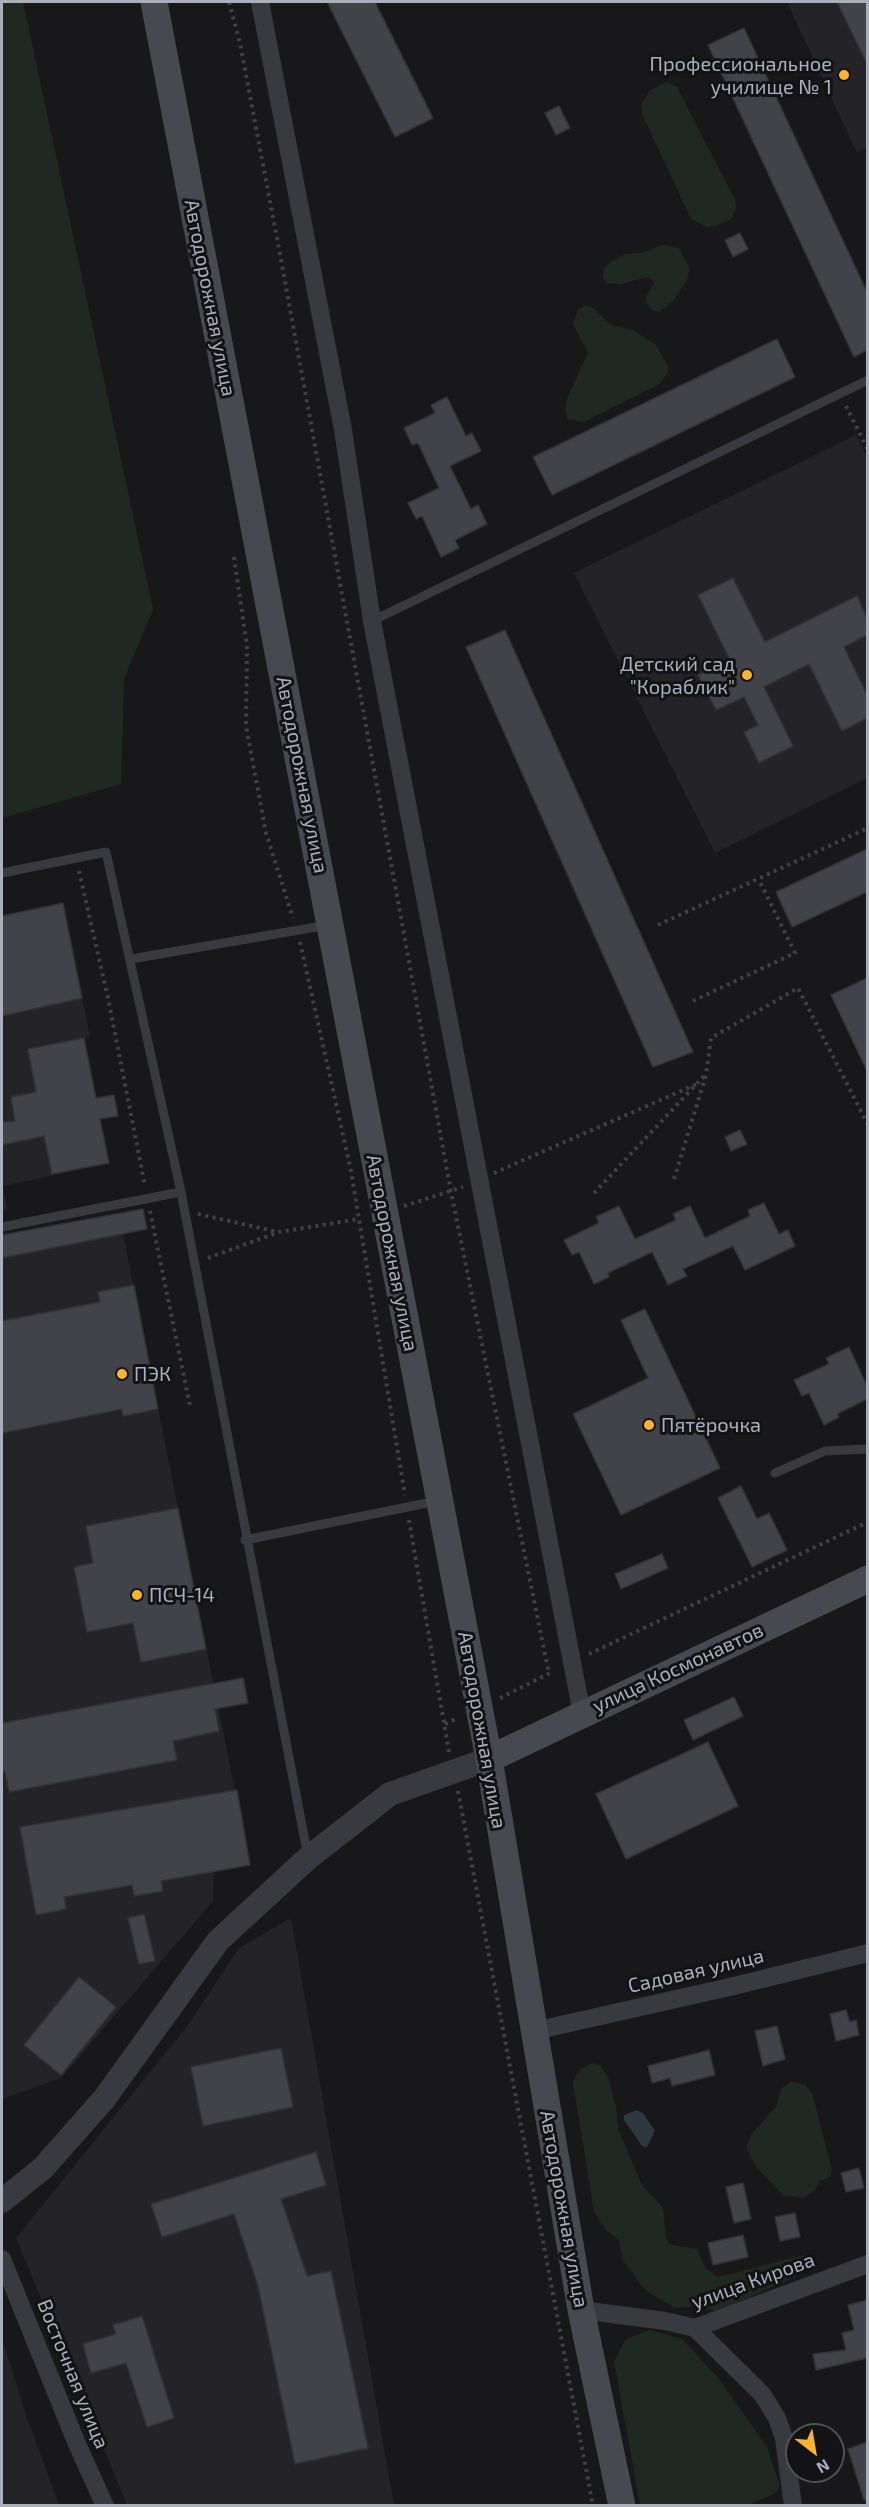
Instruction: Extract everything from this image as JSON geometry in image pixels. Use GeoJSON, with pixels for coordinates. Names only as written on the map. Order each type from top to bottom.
{"type":"FeatureCollection","features":[{"type":"Feature","properties":{"kind":"main road","name":"Автодорожная улица"},"geometry":{"type":"LineString","coordinates":[[154,2],[331,924],[372,1215],[440,1500],[489,1758],[581,2310],[622,2505]]}},
{"type":"Feature","properties":{"kind":"main road","name":"улица Космонавтов"},"geometry":{"type":"LineString","coordinates":[[489,1758],[867,1579]]}},
{"type":"Feature","properties":{"kind":"street"},"geometry":{"type":"LineString","coordinates":[[260,2],[343,430],[372,621],[480,1180],[490,1246],[582,1714]]}},
{"type":"Feature","properties":{"kind":"street"},"geometry":{"type":"LineString","coordinates":[[2,2201],[43,2168],[104,2099],[219,1941],[308,1858],[390,1794],[489,1758]]}},
{"type":"Feature","properties":{"kind":"street","name":"Садовая улица"},"geometry":{"type":"LineString","coordinates":[[534,2031],[867,1953]]}},
{"type":"Feature","properties":{"kind":"street","name":"Восточная улица"},"geometry":{"type":"LineString","coordinates":[[2,2259],[77,2444],[105,2505]]}},
{"type":"Feature","properties":{"kind":"street","name":"улица Кирова"},"geometry":{"type":"LineString","coordinates":[[581,2310],[665,2321],[695,2328],[867,2264]]}},
{"type":"Feature","properties":{"kind":"street"},"geometry":{"type":"LineString","coordinates":[[695,2328],[762,2394],[777,2418],[783,2438],[793,2505]]}},
{"type":"Feature","properties":{"kind":"lane"},"geometry":{"type":"LineString","coordinates":[[372,621],[867,380]]}},
{"type":"Feature","properties":{"kind":"lane"},"geometry":{"type":"LineString","coordinates":[[2,873],[106,852],[181,1192],[245,1539],[308,1858]]}},
{"type":"Feature","properties":{"kind":"lane"},"geometry":{"type":"LineString","coordinates":[[131,960],[331,924]]}},
{"type":"Feature","properties":{"kind":"lane"},"geometry":{"type":"LineString","coordinates":[[2,1227],[181,1192]]}},
{"type":"Feature","properties":{"kind":"lane"},"geometry":{"type":"LineString","coordinates":[[775,1473],[825,1451],[867,1449]]}},
{"type":"Feature","properties":{"kind":"lane"},"geometry":{"type":"LineString","coordinates":[[245,1539],[440,1500]]}},
{"type":"Feature","properties":{"kind":"path"},"geometry":{"type":"LineString","coordinates":[[229,2],[240,43],[280,254],[451,1192],[549,1674]]}},
{"type":"Feature","properties":{"kind":"path"},"geometry":{"type":"LineString","coordinates":[[841,394],[867,450]]}},
{"type":"Feature","properties":{"kind":"path"},"geometry":{"type":"LineString","coordinates":[[233,545],[246,646],[246,726],[266,833],[297,930],[372,1215],[406,1507],[452,1772],[465,1819],[522,2137],[593,2505]]}},
{"type":"Feature","properties":{"kind":"path"},"geometry":{"type":"LineString","coordinates":[[658,925],[867,828]]}},
{"type":"Feature","properties":{"kind":"path"},"geometry":{"type":"LineString","coordinates":[[76,858],[108,998],[189,1406]]}},
{"type":"Feature","properties":{"kind":"path"},"geometry":{"type":"LineString","coordinates":[[693,1001],[795,953],[759,880]]}},
{"type":"Feature","properties":{"kind":"path"},"geometry":{"type":"LineString","coordinates":[[674,1179],[706,1075],[711,1038],[798,988],[867,1125]]}},
{"type":"Feature","properties":{"kind":"path"},"geometry":{"type":"LineString","coordinates":[[594,1193],[706,1075]]}},
{"type":"Feature","properties":{"kind":"path"},"geometry":{"type":"LineString","coordinates":[[193,1263],[279,1232],[372,1215],[451,1192],[697,1084]]}},
{"type":"Feature","properties":{"kind":"path"},"geometry":{"type":"LineString","coordinates":[[184,1211],[279,1232]]}},
{"type":"Feature","properties":{"kind":"path"},"geometry":{"type":"LineString","coordinates":[[445,1724],[867,1522]]}},
{"type":"Feature","properties":{"kind":"shaded area"},"geometry":{"type":"Polygon","coordinates":[[[2,2],[23,2],[153,609],[124,679],[121,784],[2,818],[2,2]]]}},
{"type":"Feature","properties":{"kind":"shaded area","name":"Профессиональное училище № 1"},"geometry":{"type":"Polygon","coordinates":[[[787,2],[867,2],[867,148],[857,153],[787,2]]]}},
{"type":"Feature","properties":{"kind":"shaded area"},"geometry":{"type":"Polygon","coordinates":[[[667,82],[677,87],[735,200],[736,208],[732,218],[716,226],[707,227],[691,219],[642,114],[641,105],[650,90],[667,82]]]}},
{"type":"Feature","properties":{"kind":"shaded area"},"geometry":{"type":"Polygon","coordinates":[[[664,245],[679,248],[690,268],[686,282],[673,301],[659,312],[652,310],[647,303],[646,296],[655,282],[647,277],[621,284],[606,283],[603,277],[604,269],[609,263],[625,254],[641,253],[664,245]]]}},
{"type":"Feature","properties":{"kind":"shaded area"},"geometry":{"type":"Polygon","coordinates":[[[586,305],[593,308],[611,325],[633,330],[656,345],[668,366],[668,373],[659,384],[583,422],[568,419],[565,411],[568,396],[588,353],[573,324],[578,310],[586,305]]]}},
{"type":"Feature","properties":{"kind":"shaded area","name":"Детский сад \"Кораблик\""},"geometry":{"type":"Polygon","coordinates":[[[856,435],[868,459],[867,778],[715,853],[574,573],[856,435]]]}},
{"type":"Feature","properties":{"kind":"shaded area"},"geometry":{"type":"Polygon","coordinates":[[[63,903],[90,1036],[84,1038],[96,1098],[114,1095],[118,1116],[100,1119],[109,1163],[3,1186],[7,1210],[2,1211],[2,916],[63,903]]]}},
{"type":"Feature","properties":{"kind":"shaded area"},"geometry":{"type":"Polygon","coordinates":[[[143,1209],[147,1229],[123,1234],[250,1865],[214,1872],[213,1901],[61,2078],[2,2099],[2,1235],[143,1209]]]}},
{"type":"Feature","properties":{"kind":"shaded area"},"geometry":{"type":"Polygon","coordinates":[[[291,1918],[394,2505],[127,2505],[16,2238],[188,2025],[239,1948],[291,1918]]]}},
{"type":"Feature","properties":{"kind":"shaded area"},"geometry":{"type":"Polygon","coordinates":[[[592,2063],[600,2065],[608,2077],[616,2106],[618,2129],[642,2185],[663,2208],[666,2239],[671,2245],[697,2249],[706,2269],[718,2277],[804,2255],[813,2264],[807,2271],[718,2312],[696,2306],[675,2308],[644,2289],[623,2260],[619,2240],[606,2230],[594,2212],[573,2082],[579,2070],[592,2063]]]}},
{"type":"Feature","properties":{"kind":"shaded area"},"geometry":{"type":"Polygon","coordinates":[[[791,2081],[806,2086],[813,2095],[832,2170],[830,2177],[820,2181],[815,2190],[804,2198],[783,2195],[756,2167],[746,2147],[751,2135],[777,2105],[781,2089],[791,2081]]]}},
{"type":"Feature","properties":{"kind":"shaded area"},"geometry":{"type":"Polygon","coordinates":[[[637,2110],[643,2113],[655,2131],[647,2147],[642,2146],[624,2120],[624,2115],[637,2110]]]}},
{"type":"Feature","properties":{"kind":"shaded area"},"geometry":{"type":"Polygon","coordinates":[[[650,2330],[682,2339],[719,2379],[767,2447],[780,2486],[776,2493],[748,2505],[640,2505],[614,2361],[626,2339],[650,2330]]]}},
{"type":"Feature","properties":{"kind":"shaded area"},"geometry":{"type":"Polygon","coordinates":[[[2,2339],[27,2418],[59,2505],[2,2505],[2,2339]]]}},
{"type":"Feature","properties":{"kind":"building"},"geometry":{"type":"Polygon","coordinates":[[[327,2],[375,2],[433,118],[395,137],[327,2]]]}},
{"type":"Feature","properties":{"kind":"building"},"geometry":{"type":"Polygon","coordinates":[[[837,2],[867,2],[867,64],[837,2]]]}},
{"type":"Feature","properties":{"kind":"building"},"geometry":{"type":"Polygon","coordinates":[[[744,28],[867,292],[867,350],[854,357],[708,45],[744,28]]]}},
{"type":"Feature","properties":{"kind":"building"},"geometry":{"type":"Polygon","coordinates":[[[559,106],[570,128],[556,135],[545,113],[559,106]]]}},
{"type":"Feature","properties":{"kind":"building"},"geometry":{"type":"Polygon","coordinates":[[[740,233],[748,249],[733,257],[725,240],[740,233]]]}},
{"type":"Feature","properties":{"kind":"building"},"geometry":{"type":"Polygon","coordinates":[[[777,339],[795,377],[552,495],[533,457],[777,339]]]}},
{"type":"Feature","properties":{"kind":"building"},"geometry":{"type":"Polygon","coordinates":[[[447,397],[466,436],[472,433],[481,451],[450,466],[471,509],[478,505],[487,524],[455,540],[459,548],[441,557],[422,516],[416,519],[408,503],[439,488],[418,443],[412,445],[404,428],[435,413],[431,405],[447,397]]]}},
{"type":"Feature","properties":{"kind":"building"},"geometry":{"type":"Polygon","coordinates":[[[733,578],[765,642],[857,596],[867,618],[867,635],[844,647],[867,695],[867,718],[842,731],[809,664],[764,687],[793,746],[759,763],[744,732],[758,725],[744,697],[716,710],[698,675],[730,660],[698,595],[733,578]]]}},
{"type":"Feature","properties":{"kind":"building"},"geometry":{"type":"Polygon","coordinates":[[[505,630],[693,1052],[653,1067],[466,647],[505,630]]]}},
{"type":"Feature","properties":{"kind":"building"},"geometry":{"type":"Polygon","coordinates":[[[867,849],[867,892],[792,927],[776,892],[867,849]]]}},
{"type":"Feature","properties":{"kind":"building"},"geometry":{"type":"Polygon","coordinates":[[[63,903],[82,998],[2,1016],[2,916],[63,903]]]}},
{"type":"Feature","properties":{"kind":"building"},"geometry":{"type":"Polygon","coordinates":[[[867,978],[867,1071],[831,995],[867,978]]]}},
{"type":"Feature","properties":{"kind":"building"},"geometry":{"type":"Polygon","coordinates":[[[84,1038],[96,1098],[114,1095],[118,1116],[100,1119],[109,1163],[52,1174],[44,1136],[2,1145],[2,1122],[15,1121],[11,1097],[36,1092],[28,1049],[84,1038]]]}},
{"type":"Feature","properties":{"kind":"building"},"geometry":{"type":"Polygon","coordinates":[[[740,1130],[747,1144],[731,1151],[725,1137],[740,1130]]]}},
{"type":"Feature","properties":{"kind":"building"},"geometry":{"type":"Polygon","coordinates":[[[764,1203],[779,1234],[788,1230],[795,1246],[745,1270],[733,1246],[683,1269],[687,1276],[668,1285],[652,1252],[608,1273],[609,1277],[594,1284],[579,1252],[572,1255],[564,1240],[599,1223],[596,1217],[619,1206],[635,1239],[676,1220],[673,1214],[690,1206],[705,1238],[750,1216],[748,1210],[764,1203]]]}},
{"type":"Feature","properties":{"kind":"building"},"geometry":{"type":"Polygon","coordinates":[[[143,1209],[147,1229],[2,1258],[2,1235],[143,1209]]]}},
{"type":"Feature","properties":{"kind":"building"},"geometry":{"type":"Polygon","coordinates":[[[134,1285],[158,1409],[123,1416],[122,1409],[2,1433],[2,1321],[100,1302],[98,1292],[134,1285]]]}},
{"type":"Feature","properties":{"kind":"building"},"geometry":{"type":"Polygon","coordinates":[[[645,1309],[720,1468],[621,1515],[573,1414],[648,1378],[621,1320],[645,1309]]]}},
{"type":"Feature","properties":{"kind":"building"},"geometry":{"type":"Polygon","coordinates":[[[849,1347],[867,1386],[867,1399],[837,1414],[839,1417],[824,1425],[809,1393],[802,1396],[794,1380],[829,1364],[826,1358],[849,1347]]]}},
{"type":"Feature","properties":{"kind":"building"},"geometry":{"type":"Polygon","coordinates":[[[741,1486],[757,1519],[769,1513],[787,1550],[752,1567],[718,1498],[741,1486]]]}},
{"type":"Feature","properties":{"kind":"building","name":"ПСЧ-14"},"geometry":{"type":"Polygon","coordinates":[[[178,1508],[206,1649],[141,1662],[133,1623],[87,1632],[74,1567],[93,1563],[86,1526],[178,1508]]]}},
{"type":"Feature","properties":{"kind":"building"},"geometry":{"type":"Polygon","coordinates":[[[662,1554],[668,1568],[621,1589],[615,1574],[662,1554]]]}},
{"type":"Feature","properties":{"kind":"building"},"geometry":{"type":"Polygon","coordinates":[[[243,1678],[248,1703],[215,1709],[219,1731],[173,1741],[177,1760],[9,1792],[5,1772],[2,1772],[2,1723],[243,1678]]]}},
{"type":"Feature","properties":{"kind":"building"},"geometry":{"type":"Polygon","coordinates":[[[734,1697],[743,1716],[693,1740],[684,1720],[734,1697]]]}},
{"type":"Feature","properties":{"kind":"building"},"geometry":{"type":"Polygon","coordinates":[[[708,1742],[738,1806],[626,1859],[596,1794],[708,1742]]]}},
{"type":"Feature","properties":{"kind":"building"},"geometry":{"type":"Polygon","coordinates":[[[237,1790],[250,1865],[161,1881],[163,1891],[134,1896],[132,1885],[64,1897],[66,1909],[36,1915],[20,1827],[237,1790]]]}},
{"type":"Feature","properties":{"kind":"building"},"geometry":{"type":"Polygon","coordinates":[[[144,1914],[155,1961],[139,1964],[128,1918],[144,1914]]]}},
{"type":"Feature","properties":{"kind":"building"},"geometry":{"type":"Polygon","coordinates":[[[79,1977],[116,2007],[61,2075],[24,2045],[79,1977]]]}},
{"type":"Feature","properties":{"kind":"building"},"geometry":{"type":"Polygon","coordinates":[[[846,2010],[850,2022],[856,2020],[859,2035],[836,2041],[830,2014],[846,2010]]]}},
{"type":"Feature","properties":{"kind":"building"},"geometry":{"type":"Polygon","coordinates":[[[777,2026],[785,2059],[763,2066],[755,2031],[777,2026]]]}},
{"type":"Feature","properties":{"kind":"building"},"geometry":{"type":"Polygon","coordinates":[[[281,2048],[293,2107],[203,2126],[191,2067],[281,2048]]]}},
{"type":"Feature","properties":{"kind":"building"},"geometry":{"type":"Polygon","coordinates":[[[709,2050],[715,2075],[672,2086],[670,2078],[652,2083],[648,2066],[709,2050]]]}},
{"type":"Feature","properties":{"kind":"building"},"geometry":{"type":"Polygon","coordinates":[[[316,2152],[326,2185],[281,2199],[307,2276],[331,2271],[368,2448],[295,2464],[258,2286],[234,2214],[162,2237],[151,2204],[316,2152]]]}},
{"type":"Feature","properties":{"kind":"building"},"geometry":{"type":"Polygon","coordinates":[[[859,2168],[864,2188],[846,2192],[841,2173],[859,2168]]]}},
{"type":"Feature","properties":{"kind":"building"},"geometry":{"type":"Polygon","coordinates":[[[743,2183],[751,2219],[734,2223],[726,2187],[743,2183]]]}},
{"type":"Feature","properties":{"kind":"building"},"geometry":{"type":"Polygon","coordinates":[[[795,2213],[800,2237],[780,2241],[775,2217],[795,2213]]]}},
{"type":"Feature","properties":{"kind":"building"},"geometry":{"type":"Polygon","coordinates":[[[743,2235],[748,2257],[713,2265],[708,2243],[743,2235]]]}},
{"type":"Feature","properties":{"kind":"building"},"geometry":{"type":"Polygon","coordinates":[[[867,2300],[867,2358],[816,2370],[813,2354],[846,2350],[842,2333],[854,2330],[848,2305],[867,2300]]]}},
{"type":"Feature","properties":{"kind":"building"},"geometry":{"type":"Polygon","coordinates":[[[142,2316],[174,2418],[147,2427],[126,2363],[91,2373],[83,2344],[116,2334],[113,2325],[142,2316]]]}},
{"type":"Feature","properties":{"kind":"building"},"geometry":{"type":"Polygon","coordinates":[[[867,2442],[867,2500],[864,2500],[848,2449],[867,2442]]]}},
{"type":"Feature","properties":{"kind":"place","name":"Профессиональное училище № 1"},"geometry":{"type":"Point","coordinates":[844,75]}},
{"type":"Feature","properties":{"kind":"place","name":"Детский сад \"Кораблик\""},"geometry":{"type":"Point","coordinates":[747,675]}},
{"type":"Feature","properties":{"kind":"place","name":"ПЭК"},"geometry":{"type":"Point","coordinates":[122,1374]}},
{"type":"Feature","properties":{"kind":"place","name":"Пятёрочка"},"geometry":{"type":"Point","coordinates":[649,1425]}},
{"type":"Feature","properties":{"kind":"place","name":"ПСЧ-14"},"geometry":{"type":"Point","coordinates":[137,1595]}}]}
